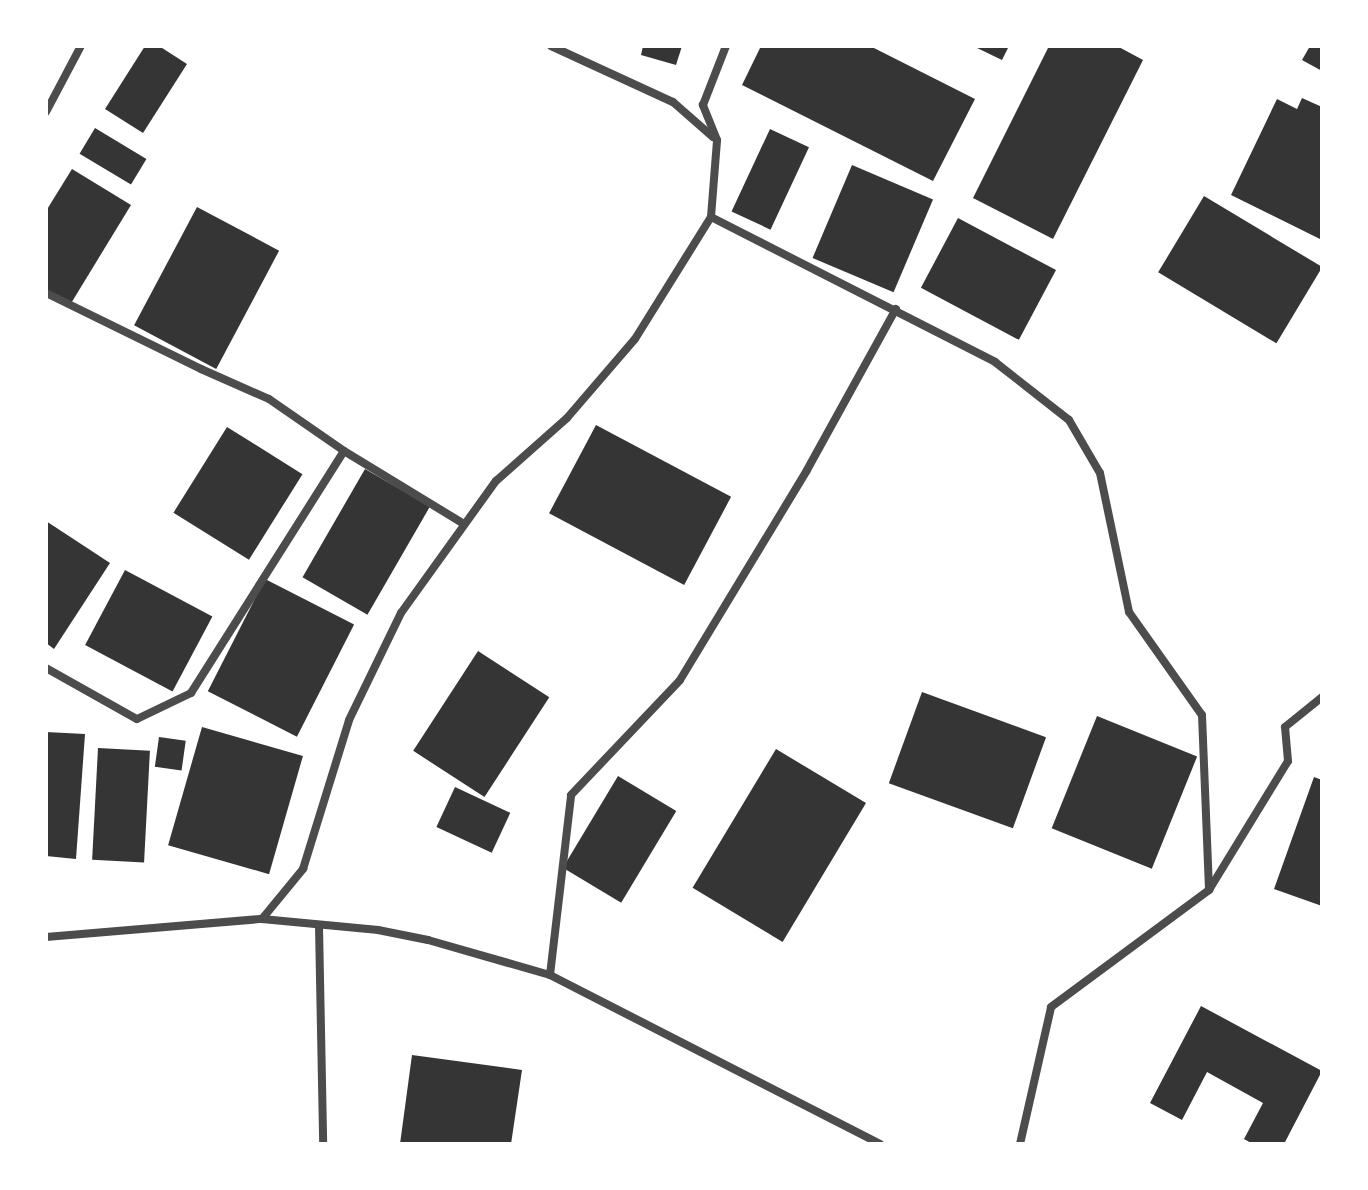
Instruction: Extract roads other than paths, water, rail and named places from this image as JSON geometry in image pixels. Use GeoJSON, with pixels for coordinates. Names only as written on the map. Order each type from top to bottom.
{"type":"FeatureCollection","features":[{"type":"Feature","properties":{"kind":"street"},"geometry":{"type":"LineString","coordinates":[[46,112],[81,46]]}},
{"type":"Feature","properties":{"kind":"street"},"geometry":{"type":"LineString","coordinates":[[551,46],[673,102],[717,140]]}},
{"type":"Feature","properties":{"kind":"street"},"geometry":{"type":"LineString","coordinates":[[262,919],[303,869],[349,720],[401,613],[496,481],[567,418],[635,339],[711,217],[717,140],[703,105],[726,46]]}},
{"type":"Feature","properties":{"kind":"street"},"geometry":{"type":"LineString","coordinates":[[711,217],[995,362],[1069,420],[1100,473],[1129,612],[1202,715],[1209,890]]}},
{"type":"Feature","properties":{"kind":"street"},"geometry":{"type":"LineString","coordinates":[[46,293],[269,399],[344,451],[464,524]]}},
{"type":"Feature","properties":{"kind":"street"},"geometry":{"type":"LineString","coordinates":[[550,975],[571,795],[680,680],[807,470],[896,309]]}},
{"type":"Feature","properties":{"kind":"street"},"geometry":{"type":"LineString","coordinates":[[46,668],[137,719],[191,693],[344,451]]}},
{"type":"Feature","properties":{"kind":"street"},"geometry":{"type":"LineString","coordinates":[[1020,1144],[1051,1007],[1209,890],[1288,761],[1285,727],[1322,697]]}},
{"type":"Feature","properties":{"kind":"street"},"geometry":{"type":"LineString","coordinates":[[46,937],[262,919],[428,940],[550,975],[880,1144]]}},
{"type":"Feature","properties":{"kind":"street"},"geometry":{"type":"LineString","coordinates":[[319,926],[323,1144]]}}]}
